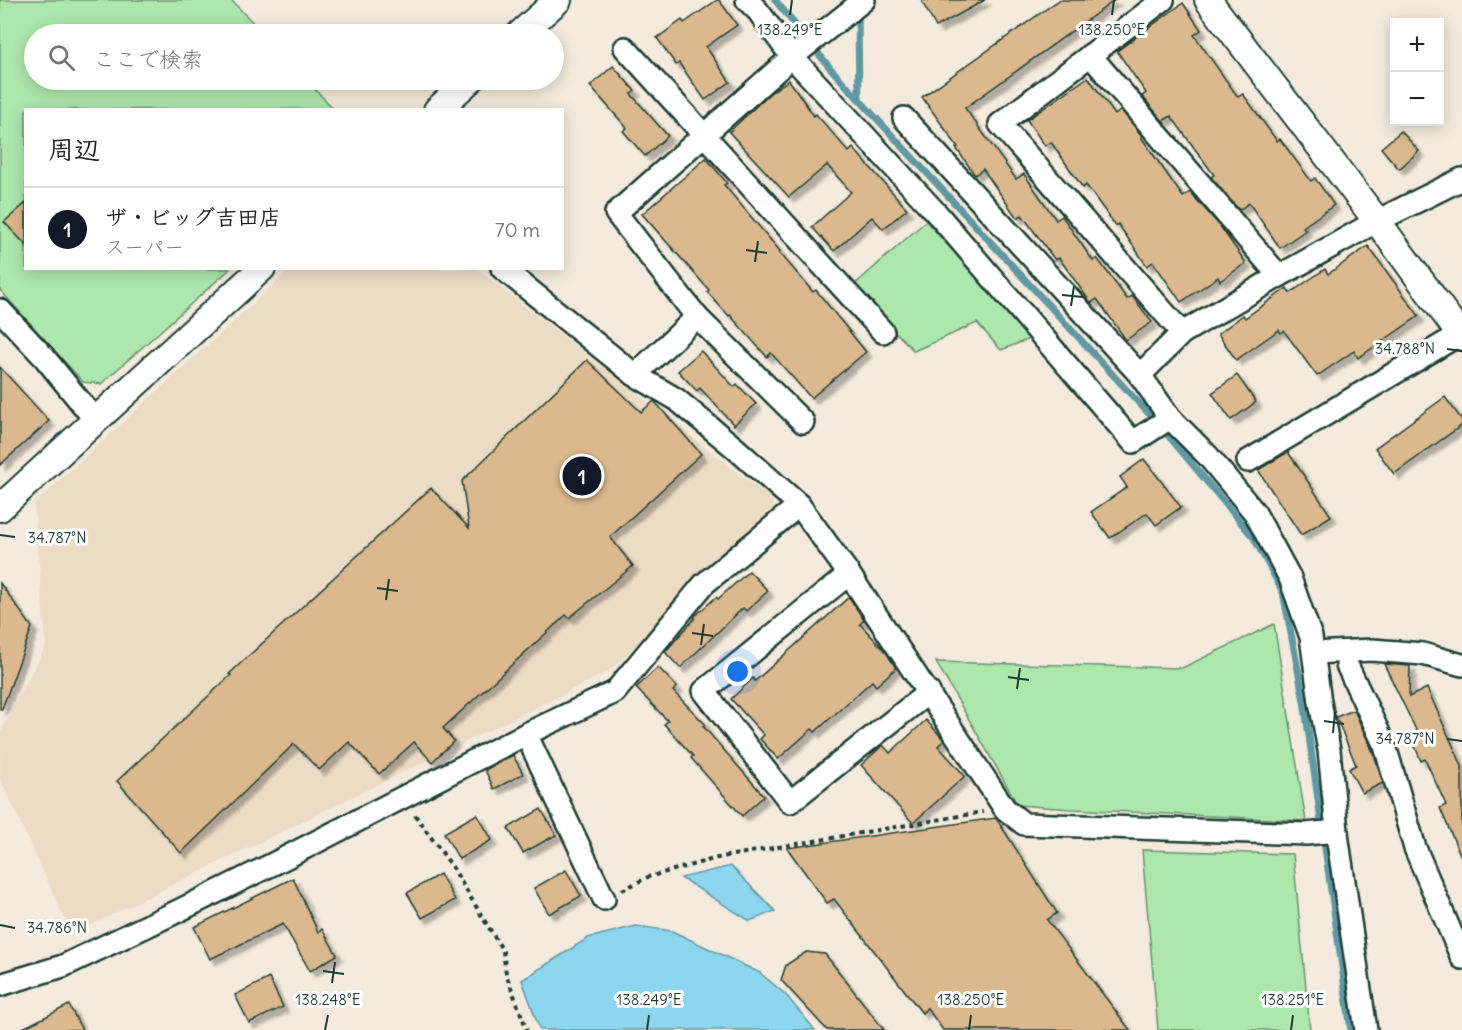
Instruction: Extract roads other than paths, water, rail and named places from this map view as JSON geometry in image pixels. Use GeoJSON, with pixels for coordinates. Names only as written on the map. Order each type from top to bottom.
{"type":"FeatureCollection","features":[{"type":"Feature","properties":{"kind":"street"},"geometry":{"type":"LineString","coordinates":[[530,24],[558,0]]}},
{"type":"Feature","properties":{"kind":"street"},"geometry":{"type":"LineString","coordinates":[[747,0],[939,216],[1133,442],[1169,418]]}},
{"type":"Feature","properties":{"kind":"street"},"geometry":{"type":"LineString","coordinates":[[1163,0],[1000,124],[1182,333]]}},
{"type":"Feature","properties":{"kind":"street"},"geometry":{"type":"LineString","coordinates":[[1208,0],[1461,335],[1248,461]]}},
{"type":"Feature","properties":{"kind":"street"},"geometry":{"type":"LineString","coordinates":[[802,422],[698,317],[616,213],[795,55],[858,5]]}},
{"type":"Feature","properties":{"kind":"street"},"geometry":{"type":"LineString","coordinates":[[625,48],[883,332]]}},
{"type":"Feature","properties":{"kind":"street"},"geometry":{"type":"LineString","coordinates":[[1090,55],[1279,276]]}},
{"type":"Feature","properties":{"kind":"street"},"geometry":{"type":"LineString","coordinates":[[438,108],[459,90]]}},
{"type":"Feature","properties":{"kind":"street"},"geometry":{"type":"LineString","coordinates":[[904,118],[1140,375],[1169,418],[1208,456],[1255,513],[1290,578],[1311,637],[1314,653],[1329,750],[1334,831],[1366,1030]]}},
{"type":"Feature","properties":{"kind":"street"},"geometry":{"type":"LineString","coordinates":[[1140,375],[1182,333],[1377,221],[1462,179]]}},
{"type":"Feature","properties":{"kind":"street"},"geometry":{"type":"LineString","coordinates":[[0,508],[260,270]]}},
{"type":"Feature","properties":{"kind":"street"},"geometry":{"type":"LineString","coordinates":[[504,270],[635,375],[676,399],[799,505],[929,692],[1005,809],[1024,824],[1306,834],[1334,831]]}},
{"type":"Feature","properties":{"kind":"street"},"geometry":{"type":"LineString","coordinates":[[0,310],[44,357],[96,420]]}},
{"type":"Feature","properties":{"kind":"street"},"geometry":{"type":"LineString","coordinates":[[635,375],[698,317]]}},
{"type":"Feature","properties":{"kind":"street"},"geometry":{"type":"LineString","coordinates":[[0,985],[63,966],[279,861],[526,734],[615,692],[704,584],[799,505]]}},
{"type":"Feature","properties":{"kind":"street"},"geometry":{"type":"LineString","coordinates":[[849,574],[704,691],[790,802],[929,692]]}},
{"type":"Feature","properties":{"kind":"street"},"geometry":{"type":"LineString","coordinates":[[1314,653],[1372,650],[1424,654],[1462,665]]}},
{"type":"Feature","properties":{"kind":"street"},"geometry":{"type":"LineString","coordinates":[[1347,665],[1385,746],[1415,848],[1462,958]]}},
{"type":"Feature","properties":{"kind":"street"},"geometry":{"type":"LineString","coordinates":[[526,734],[604,899]]}},
{"type":"Feature","properties":{"kind":"water"},"geometry":{"type":"Polygon","coordinates":[[[731,866],[775,911],[750,921],[681,878],[731,866]]]}},
{"type":"Feature","properties":{"kind":"water"},"geometry":{"type":"Polygon","coordinates":[[[636,926],[672,931],[760,973],[785,994],[815,1030],[540,1030],[522,980],[588,938],[636,926]]]}},
{"type":"Feature","properties":{"kind":"waterway"},"geometry":{"type":"LineString","coordinates":[[775,0],[831,69],[1162,428],[1254,538],[1283,592],[1304,701],[1351,1030]]}},
{"type":"Feature","properties":{"kind":"waterway"},"geometry":{"type":"LineString","coordinates":[[858,12],[859,99]]}},
{"type":"Feature","properties":{"kind":"place","name":"ザ・ビッグ吉田店"},"geometry":{"type":"Point","coordinates":[582,476]}}]}
